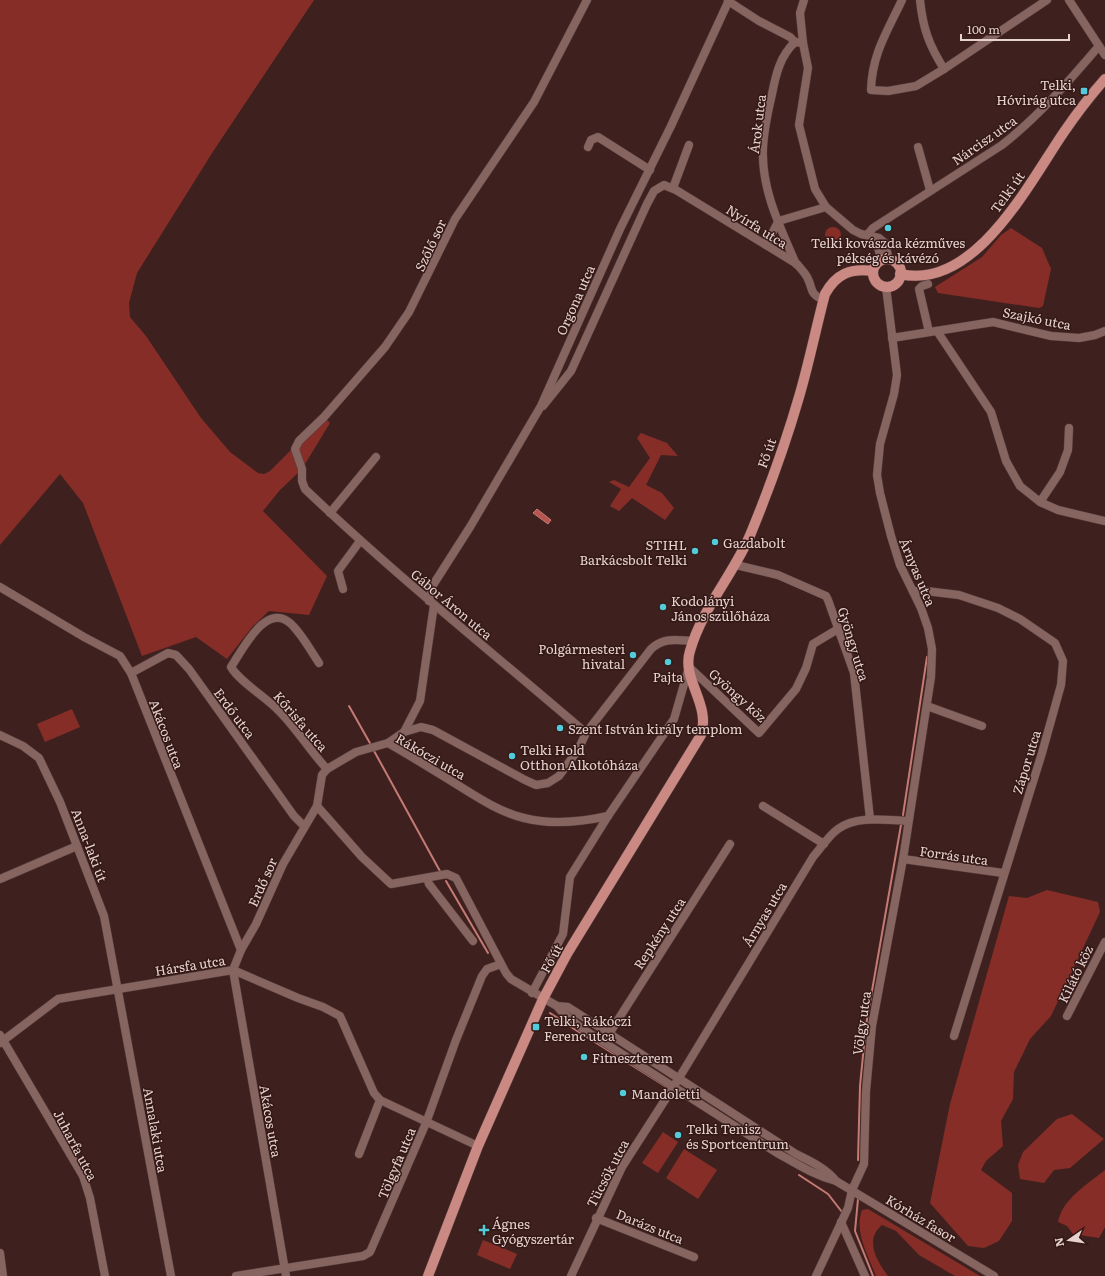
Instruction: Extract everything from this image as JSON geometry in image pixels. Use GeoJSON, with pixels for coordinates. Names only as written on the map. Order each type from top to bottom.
{"type":"FeatureCollection","features":[{"type":"Feature","properties":{"kind":"main road","name":"Telki út"},"geometry":{"type":"LineString","coordinates":[[900,274],[913,277],[937,274],[958,263],[982,244],[1017,200],[1084,103],[1105,80]]}},
{"type":"Feature","properties":{"kind":"main road"},"geometry":{"type":"LineString","coordinates":[[885,260],[896,263],[900,274],[896,283],[886,287],[876,282],[873,271],[885,260]]}},
{"type":"Feature","properties":{"kind":"main road","name":"Fő út"},"geometry":{"type":"LineString","coordinates":[[428,1276],[478,1146],[543,999],[579,934],[701,735],[704,725],[704,714],[689,667],[689,653],[701,620],[736,565],[751,533],[800,396],[823,300],[830,285],[839,276],[849,271],[873,271]]}},
{"type":"Feature","properties":{"kind":"street","name":"Szőlő sor"},"geometry":{"type":"LineString","coordinates":[[305,489],[302,481],[302,469],[295,449],[299,441],[324,417],[385,347],[409,312],[455,219],[534,102],[588,0]]}},
{"type":"Feature","properties":{"kind":"street"},"geometry":{"type":"LineString","coordinates":[[804,0],[800,13],[799,42],[808,68],[799,125],[815,189],[826,207],[853,230],[879,238],[885,243],[885,260]]}},
{"type":"Feature","properties":{"kind":"street"},"geometry":{"type":"LineString","coordinates":[[902,0],[873,64],[871,90],[888,91],[916,86],[1047,0]]}},
{"type":"Feature","properties":{"kind":"street"},"geometry":{"type":"LineString","coordinates":[[920,0],[922,19],[930,47],[944,69]]}},
{"type":"Feature","properties":{"kind":"street"},"geometry":{"type":"LineString","coordinates":[[1069,0],[1105,56]]}},
{"type":"Feature","properties":{"kind":"street"},"geometry":{"type":"LineString","coordinates":[[728,1],[759,21],[799,42]]}},
{"type":"Feature","properties":{"kind":"street","name":"Orgona utca"},"geometry":{"type":"LineString","coordinates":[[404,732],[420,701],[433,585],[470,527],[541,406],[620,229],[650,170],[728,1]]}},
{"type":"Feature","properties":{"kind":"street","name":"Árok utca"},"geometry":{"type":"LineString","coordinates":[[797,264],[778,222],[768,193],[764,169],[763,148],[777,69],[786,50],[799,42]]}},
{"type":"Feature","properties":{"kind":"street","name":"Nárcisz utca"},"geometry":{"type":"LineString","coordinates":[[867,235],[873,228],[1002,145],[1020,131],[1039,113],[1099,46]]}},
{"type":"Feature","properties":{"kind":"street"},"geometry":{"type":"LineString","coordinates":[[588,147],[591,140],[598,137],[650,170]]}},
{"type":"Feature","properties":{"kind":"street"},"geometry":{"type":"LineString","coordinates":[[673,188],[689,145]]}},
{"type":"Feature","properties":{"kind":"street"},"geometry":{"type":"LineString","coordinates":[[918,147],[930,190]]}},
{"type":"Feature","properties":{"kind":"street","name":"Nyírfa utca"},"geometry":{"type":"LineString","coordinates":[[541,406],[544,406],[571,371],[647,204],[654,191],[664,185],[673,188],[797,264],[808,278],[810,290],[815,296],[823,300]]}},
{"type":"Feature","properties":{"kind":"street"},"geometry":{"type":"LineString","coordinates":[[766,245],[778,222],[786,218],[826,207]]}},
{"type":"Feature","properties":{"kind":"street"},"geometry":{"type":"LineString","coordinates":[[928,284],[919,289],[933,332],[990,412],[1006,461],[1020,486],[1040,502],[1058,510],[1105,521]]}},
{"type":"Feature","properties":{"kind":"street","name":"Árnyas utca"},"geometry":{"type":"LineString","coordinates":[[886,287],[897,375],[894,394],[880,444],[877,475],[880,493],[900,565],[926,621],[932,649],[931,677],[927,706],[903,859]]}},
{"type":"Feature","properties":{"kind":"street","name":"Szajkó utca"},"geometry":{"type":"LineString","coordinates":[[892,338],[992,322],[1051,336],[1079,338],[1095,335],[1105,331]]}},
{"type":"Feature","properties":{"kind":"street"},"geometry":{"type":"LineString","coordinates":[[1040,502],[1060,472],[1068,450],[1069,428]]}},
{"type":"Feature","properties":{"kind":"street"},"geometry":{"type":"LineString","coordinates":[[330,513],[376,457]]}},
{"type":"Feature","properties":{"kind":"street","name":"Gábor Áron utca"},"geometry":{"type":"LineString","coordinates":[[305,489],[360,541],[431,603],[586,733]]}},
{"type":"Feature","properties":{"kind":"street"},"geometry":{"type":"LineString","coordinates":[[343,589],[338,570],[360,541]]}},
{"type":"Feature","properties":{"kind":"street","name":"Gyöngy utca"},"geometry":{"type":"LineString","coordinates":[[736,565],[778,575],[826,596],[854,673],[870,819]]}},
{"type":"Feature","properties":{"kind":"street","name":"Akácos utca"},"geometry":{"type":"LineString","coordinates":[[0,587],[84,637],[120,656],[131,673],[241,950]]}},
{"type":"Feature","properties":{"kind":"street","name":"Zápor utca"},"geometry":{"type":"LineString","coordinates":[[913,591],[959,595],[998,608],[1040,631],[1055,643],[1061,652],[1063,661],[1061,684],[1042,753],[1003,873],[954,1036]]}},
{"type":"Feature","properties":{"kind":"street","name":"Kőrisfa utca"},"geometry":{"type":"LineString","coordinates":[[319,663],[294,626],[284,619],[272,618],[262,623],[231,667],[236,676],[250,685],[278,710],[298,733],[313,755],[328,768]]}},
{"type":"Feature","properties":{"kind":"street","name":"Gyöngy köz"},"geometry":{"type":"LineString","coordinates":[[689,667],[758,733],[796,690],[806,668],[813,644],[838,629]]}},
{"type":"Feature","properties":{"kind":"street"},"geometry":{"type":"LineString","coordinates":[[388,743],[404,732],[421,727],[433,730],[506,771],[536,785],[548,783],[559,776],[578,750],[586,733],[658,643],[668,639],[693,641]]}},
{"type":"Feature","properties":{"kind":"street","name":"Erdő utca"},"geometry":{"type":"LineString","coordinates":[[131,673],[168,653],[176,655],[189,669],[226,723],[246,747],[294,816],[304,826]]}},
{"type":"Feature","properties":{"kind":"street","name":"Fő út"},"geometry":{"type":"LineString","coordinates":[[532,993],[563,934],[570,877],[608,816],[674,719],[689,667]]}},
{"type":"Feature","properties":{"kind":"street"},"geometry":{"type":"LineString","coordinates":[[927,706],[982,726]]}},
{"type":"Feature","properties":{"kind":"street","name":"Anna-laki út"},"geometry":{"type":"LineString","coordinates":[[0,735],[23,746],[39,758],[60,802],[104,916],[118,988]]}},
{"type":"Feature","properties":{"kind":"street","name":"Rákóczi utca"},"geometry":{"type":"LineString","coordinates":[[328,768],[356,752],[388,743],[476,796],[505,812],[523,818],[541,821],[569,822],[608,816]]}},
{"type":"Feature","properties":{"kind":"street"},"geometry":{"type":"LineString","coordinates":[[328,768],[322,775],[317,806],[362,857],[391,884],[447,874],[456,878],[501,964],[511,979],[543,999]]}},
{"type":"Feature","properties":{"kind":"street","name":"Erdő sor"},"geometry":{"type":"LineString","coordinates":[[233,970],[241,950],[256,924],[283,864],[317,806]]}},
{"type":"Feature","properties":{"kind":"street"},"geometry":{"type":"LineString","coordinates":[[763,806],[824,844]]}},
{"type":"Feature","properties":{"kind":"street","name":"Árnyas utca"},"geometry":{"type":"LineString","coordinates":[[674,1086],[813,857],[838,828],[870,819],[908,821]]}},
{"type":"Feature","properties":{"kind":"street","name":"Repkény utca"},"geometry":{"type":"LineString","coordinates":[[606,1038],[730,844]]}},
{"type":"Feature","properties":{"kind":"street"},"geometry":{"type":"LineString","coordinates":[[0,880],[77,846]]}},
{"type":"Feature","properties":{"kind":"street","name":"Forrás utca"},"geometry":{"type":"LineString","coordinates":[[903,859],[1003,873]]}},
{"type":"Feature","properties":{"kind":"street","name":"Völgy utca"},"geometry":{"type":"LineString","coordinates":[[816,1276],[848,1208],[852,1190],[864,1164],[866,1091],[872,1026],[903,859]]}},
{"type":"Feature","properties":{"kind":"street"},"geometry":{"type":"LineString","coordinates":[[427,878],[429,884],[473,941]]}},
{"type":"Feature","properties":{"kind":"street","name":"Kilátó köz"},"geometry":{"type":"LineString","coordinates":[[1067,1016],[1105,942]]}},
{"type":"Feature","properties":{"kind":"street","name":"Tölgyfa utca"},"geometry":{"type":"LineString","coordinates":[[236,1276],[286,1273],[363,1256],[370,1252],[426,1123],[456,1040],[482,976],[488,969],[501,964]]}},
{"type":"Feature","properties":{"kind":"street","name":"Akácos utca"},"geometry":{"type":"LineString","coordinates":[[233,970],[286,1273]]}},
{"type":"Feature","properties":{"kind":"street","name":"Hársfa utca"},"geometry":{"type":"LineString","coordinates":[[1,1039],[58,999],[233,970],[323,1007],[340,1016],[374,1093],[380,1100]]}},
{"type":"Feature","properties":{"kind":"street","name":"Annalaki utca"},"geometry":{"type":"LineString","coordinates":[[118,988],[170,1276]]}},
{"type":"Feature","properties":{"kind":"street","name":"Kórház fasor"},"geometry":{"type":"LineString","coordinates":[[543,999],[557,1006],[568,1007],[606,1038],[674,1086],[794,1157]]}},
{"type":"Feature","properties":{"kind":"street","name":"Kórház fasor"},"geometry":{"type":"LineString","coordinates":[[606,1038],[680,1078],[794,1157],[812,1173],[836,1180],[994,1276]]}},
{"type":"Feature","properties":{"kind":"street","name":"Juharfa utca"},"geometry":{"type":"LineString","coordinates":[[1,1039],[83,1176],[90,1198],[106,1276]]}},
{"type":"Feature","properties":{"kind":"street","name":"Tücsök utca"},"geometry":{"type":"LineString","coordinates":[[571,1276],[596,1218],[622,1167],[674,1086]]}},
{"type":"Feature","properties":{"kind":"street"},"geometry":{"type":"LineString","coordinates":[[359,1154],[380,1100],[426,1123],[478,1146]]}},
{"type":"Feature","properties":{"kind":"street","name":"Darázs utca"},"geometry":{"type":"LineString","coordinates":[[596,1218],[694,1257]]}},
{"type":"Feature","properties":{"kind":"street"},"geometry":{"type":"LineString","coordinates":[[841,1222],[865,1276]]}},
{"type":"Feature","properties":{"kind":"street"},"geometry":{"type":"LineString","coordinates":[[0,1253],[3,1276]]}},
{"type":"Feature","properties":{"kind":"shaded area"},"geometry":{"type":"Polygon","coordinates":[[[0,0],[314,0],[214,150],[137,273],[129,303],[130,317],[146,336],[201,418],[230,452],[258,473],[264,474],[270,471],[324,417],[330,423],[302,469],[280,490],[263,511],[327,576],[309,615],[269,611],[253,626],[227,659],[196,637],[142,656],[83,503],[60,474],[0,545],[0,0]]]}},
{"type":"Feature","properties":{"kind":"shaded area"},"geometry":{"type":"Polygon","coordinates":[[[833,227],[840,232],[841,235],[836,242],[833,243],[826,238],[825,235],[830,228],[833,227]]]}},
{"type":"Feature","properties":{"kind":"shaded area"},"geometry":{"type":"Polygon","coordinates":[[[1011,228],[1042,248],[1051,269],[1043,306],[1039,308],[938,293],[935,287],[982,257],[1001,235],[1011,228]]]}},
{"type":"Feature","properties":{"kind":"shaded area"},"geometry":{"type":"Polygon","coordinates":[[[641,433],[667,443],[678,456],[661,455],[646,485],[662,493],[674,508],[665,520],[632,498],[619,511],[610,506],[621,489],[609,482],[614,480],[629,487],[650,458],[637,438],[641,433]]]}},
{"type":"Feature","properties":{"kind":"shaded area"},"geometry":{"type":"Polygon","coordinates":[[[537,509],[551,520],[548,524],[533,513],[537,509]]]}},
{"type":"Feature","properties":{"kind":"shaded area"},"geometry":{"type":"Polygon","coordinates":[[[72,709],[80,727],[45,742],[37,724],[72,709]]]}},
{"type":"Feature","properties":{"kind":"shaded area"},"geometry":{"type":"Polygon","coordinates":[[[1047,890],[1098,902],[1100,912],[1051,1016],[1030,1039],[1014,1072],[1013,1099],[1001,1121],[1003,1146],[986,1161],[981,1170],[1012,1193],[1012,1221],[999,1241],[984,1248],[968,1246],[930,1203],[950,1104],[1009,896],[1027,898],[1047,890]]]}},
{"type":"Feature","properties":{"kind":"shaded area"},"geometry":{"type":"Polygon","coordinates":[[[1072,1114],[1104,1139],[1070,1168],[1054,1170],[1044,1183],[1020,1179],[1018,1165],[1023,1152],[1057,1119],[1072,1114]]]}},
{"type":"Feature","properties":{"kind":"shaded area"},"geometry":{"type":"Polygon","coordinates":[[[663,1132],[678,1142],[658,1173],[642,1163],[663,1132]]]}},
{"type":"Feature","properties":{"kind":"shaded area"},"geometry":{"type":"Polygon","coordinates":[[[684,1149],[717,1170],[698,1199],[666,1178],[684,1149]]]}},
{"type":"Feature","properties":{"kind":"shaded area"},"geometry":{"type":"Polygon","coordinates":[[[1105,1170],[1105,1227],[1099,1238],[1073,1234],[1067,1226],[1058,1222],[1061,1213],[1070,1199],[1105,1170]]]}},
{"type":"Feature","properties":{"kind":"shaded area"},"geometry":{"type":"Polygon","coordinates":[[[868,1209],[980,1276],[955,1276],[919,1255],[896,1231],[882,1225],[874,1237],[873,1244],[880,1264],[888,1276],[876,1276],[863,1243],[860,1227],[862,1210],[868,1209]]]}},
{"type":"Feature","properties":{"kind":"shaded area"},"geometry":{"type":"Polygon","coordinates":[[[483,1240],[517,1254],[510,1269],[477,1255],[483,1240]]]}},
{"type":"Feature","properties":{"kind":"waterway"},"geometry":{"type":"LineString","coordinates":[[903,815],[927,657]]}},
{"type":"Feature","properties":{"kind":"waterway"},"geometry":{"type":"LineString","coordinates":[[349,706],[371,745]]}},
{"type":"Feature","properties":{"kind":"waterway"},"geometry":{"type":"LineString","coordinates":[[373,749],[441,873]]}},
{"type":"Feature","properties":{"kind":"waterway"},"geometry":{"type":"LineString","coordinates":[[858,1160],[860,1086],[866,1025],[901,825]]}},
{"type":"Feature","properties":{"kind":"waterway"},"geometry":{"type":"LineString","coordinates":[[446,881],[488,953]]}},
{"type":"Feature","properties":{"kind":"waterway"},"geometry":{"type":"LineString","coordinates":[[550,1013],[564,1022]]}},
{"type":"Feature","properties":{"kind":"waterway"},"geometry":{"type":"LineString","coordinates":[[571,1027],[668,1088]]}},
{"type":"Feature","properties":{"kind":"waterway"},"geometry":{"type":"LineString","coordinates":[[674,1092],[685,1099]]}},
{"type":"Feature","properties":{"kind":"waterway"},"geometry":{"type":"LineString","coordinates":[[799,1175],[828,1194],[842,1212]]}},
{"type":"Feature","properties":{"kind":"waterway"},"geometry":{"type":"LineString","coordinates":[[858,1199],[855,1231],[873,1276]]}},
{"type":"Feature","properties":{"kind":"place","name":"Telki, Hóvirág utca"},"geometry":{"type":"Point","coordinates":[1084,91]}},
{"type":"Feature","properties":{"kind":"place","name":"Telki kovászda kézműves pékség és kávézó"},"geometry":{"type":"Point","coordinates":[888,228]}},
{"type":"Feature","properties":{"kind":"place","name":"Gazdabolt"},"geometry":{"type":"Point","coordinates":[715,542]}},
{"type":"Feature","properties":{"kind":"place","name":"STIHL Barkácsbolt Telki"},"geometry":{"type":"Point","coordinates":[695,551]}},
{"type":"Feature","properties":{"kind":"place","name":"Kodolányi János szülőháza"},"geometry":{"type":"Point","coordinates":[663,607]}},
{"type":"Feature","properties":{"kind":"place","name":"Polgármesteri hivatal"},"geometry":{"type":"Point","coordinates":[633,655]}},
{"type":"Feature","properties":{"kind":"place","name":"Pajta"},"geometry":{"type":"Point","coordinates":[668,662]}},
{"type":"Feature","properties":{"kind":"place","name":"Szent István király templom"},"geometry":{"type":"Point","coordinates":[560,728]}},
{"type":"Feature","properties":{"kind":"place","name":"Telki Hold Otthon Alkotóháza"},"geometry":{"type":"Point","coordinates":[512,756]}},
{"type":"Feature","properties":{"kind":"place","name":"Telki, Rákóczi Ferenc utca"},"geometry":{"type":"Point","coordinates":[536,1027]}},
{"type":"Feature","properties":{"kind":"place","name":"Fitneszterem"},"geometry":{"type":"Point","coordinates":[584,1057]}},
{"type":"Feature","properties":{"kind":"place","name":"Mandoletti"},"geometry":{"type":"Point","coordinates":[623,1093]}},
{"type":"Feature","properties":{"kind":"place","name":"Telki Tenisz és Sportcentrum"},"geometry":{"type":"Point","coordinates":[678,1135]}},
{"type":"Feature","properties":{"kind":"place","name":"Ágnes Gyógyszertár"},"geometry":{"type":"Point","coordinates":[484,1230]}}]}
